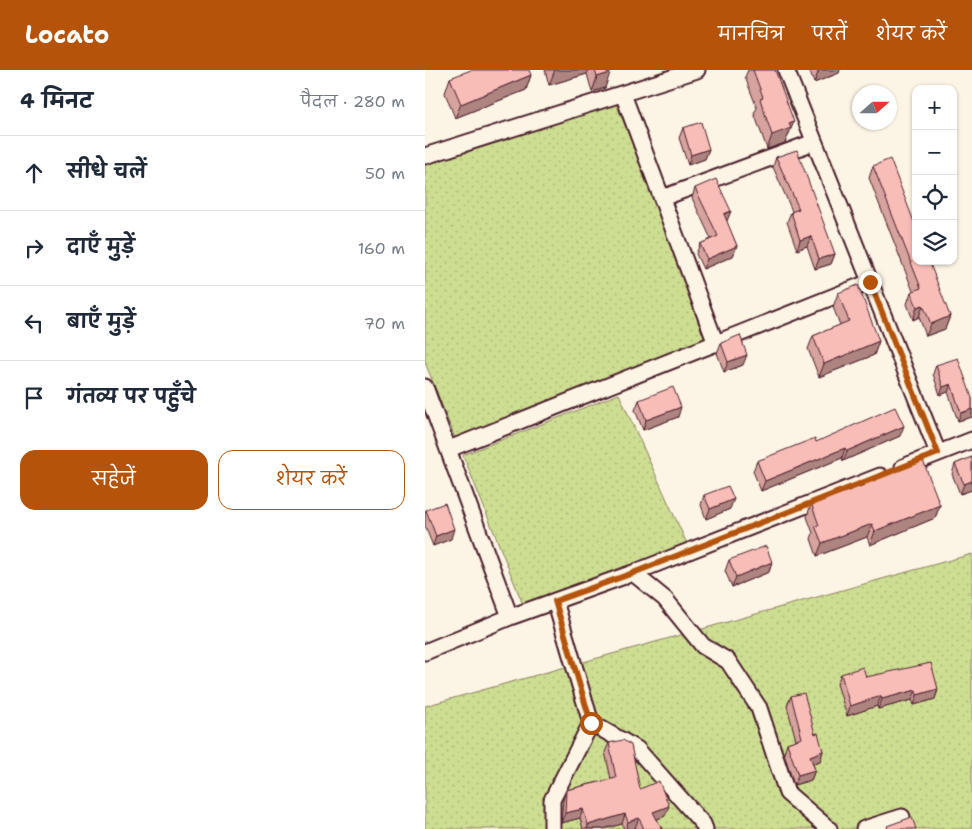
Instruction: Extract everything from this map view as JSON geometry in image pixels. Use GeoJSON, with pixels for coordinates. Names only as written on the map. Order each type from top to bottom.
{"type":"FeatureCollection","features":[{"type":"Feature","properties":{"kind":"street"},"geometry":{"type":"LineString","coordinates":[[425,156],[697,70]]}},
{"type":"Feature","properties":{"kind":"street"},"geometry":{"type":"LineString","coordinates":[[786,70],[938,453]]}},
{"type":"Feature","properties":{"kind":"street"},"geometry":{"type":"LineString","coordinates":[[623,94],[716,344]]}},
{"type":"Feature","properties":{"kind":"street"},"geometry":{"type":"LineString","coordinates":[[662,198],[815,142]]}},
{"type":"Feature","properties":{"kind":"street"},"geometry":{"type":"LineString","coordinates":[[449,449],[870,282]]}},
{"type":"Feature","properties":{"kind":"street"},"geometry":{"type":"LineString","coordinates":[[425,387],[509,617]]}},
{"type":"Feature","properties":{"kind":"street"},"geometry":{"type":"LineString","coordinates":[[425,652],[509,617],[633,573],[972,440]]}},
{"type":"Feature","properties":{"kind":"street"},"geometry":{"type":"LineString","coordinates":[[633,573],[665,599],[703,646],[729,661],[759,708],[787,793],[829,829]]}},
{"type":"Feature","properties":{"kind":"street"},"geometry":{"type":"LineString","coordinates":[[552,829],[552,800],[591,723],[555,601]]}},
{"type":"Feature","properties":{"kind":"street"},"geometry":{"type":"LineString","coordinates":[[591,723],[637,749],[703,824],[705,829]]}},
{"type":"Feature","properties":{"kind":"street"},"geometry":{"type":"LineString","coordinates":[[864,829],[902,817]]}},
{"type":"Feature","properties":{"kind":"green space"},"geometry":{"type":"Polygon","coordinates":[[[616,103],[712,339],[455,438],[425,362],[425,159],[616,103]]]}},
{"type":"Feature","properties":{"kind":"green space"},"geometry":{"type":"Polygon","coordinates":[[[619,394],[688,546],[524,607],[463,455],[619,394]]]}},
{"type":"Feature","properties":{"kind":"green space"},"geometry":{"type":"Polygon","coordinates":[[[972,554],[972,829],[425,829],[425,706],[972,554]]]}},
{"type":"Feature","properties":{"kind":"building"},"geometry":{"type":"Polygon","coordinates":[[[471,70],[529,70],[531,75],[461,104],[450,78],[471,70]]]}},
{"type":"Feature","properties":{"kind":"building"},"geometry":{"type":"Polygon","coordinates":[[[595,70],[609,70],[610,73],[597,77],[595,70]]]}},
{"type":"Feature","properties":{"kind":"building"},"geometry":{"type":"Polygon","coordinates":[[[753,70],[775,70],[794,122],[789,124],[791,128],[772,135],[760,99],[763,97],[753,70]]]}},
{"type":"Feature","properties":{"kind":"building"},"geometry":{"type":"Polygon","coordinates":[[[701,122],[709,149],[691,155],[683,128],[701,122]]]}},
{"type":"Feature","properties":{"kind":"building"},"geometry":{"type":"Polygon","coordinates":[[[797,150],[835,254],[819,259],[811,236],[800,240],[791,212],[799,209],[776,157],[797,150]]]}},
{"type":"Feature","properties":{"kind":"building"},"geometry":{"type":"Polygon","coordinates":[[[890,159],[912,217],[912,265],[931,265],[950,316],[931,324],[923,305],[917,307],[911,292],[921,288],[873,166],[890,159]]]}},
{"type":"Feature","properties":{"kind":"building"},"geometry":{"type":"Polygon","coordinates":[[[716,179],[731,211],[724,214],[737,246],[707,259],[700,244],[718,236],[695,188],[716,179]]]}},
{"type":"Feature","properties":{"kind":"building"},"geometry":{"type":"Polygon","coordinates":[[[858,285],[879,341],[824,364],[813,336],[849,321],[838,293],[858,285]]]}},
{"type":"Feature","properties":{"kind":"building"},"geometry":{"type":"Polygon","coordinates":[[[740,335],[747,355],[728,362],[721,343],[740,335]]]}},
{"type":"Feature","properties":{"kind":"building"},"geometry":{"type":"Polygon","coordinates":[[[958,358],[972,398],[972,409],[961,413],[951,384],[943,387],[936,365],[958,358]]]}},
{"type":"Feature","properties":{"kind":"building"},"geometry":{"type":"Polygon","coordinates":[[[673,387],[681,407],[646,420],[639,400],[673,387]]]}},
{"type":"Feature","properties":{"kind":"building"},"geometry":{"type":"Polygon","coordinates":[[[895,407],[904,426],[847,451],[845,448],[765,481],[757,461],[815,438],[816,442],[895,407]]]}},
{"type":"Feature","properties":{"kind":"building"},"geometry":{"type":"Polygon","coordinates":[[[972,457],[972,481],[964,484],[955,464],[972,457]]]}},
{"type":"Feature","properties":{"kind":"building"},"geometry":{"type":"Polygon","coordinates":[[[922,458],[940,505],[875,531],[872,524],[822,543],[815,526],[819,525],[811,503],[864,485],[862,482],[922,458]]]}},
{"type":"Feature","properties":{"kind":"building"},"geometry":{"type":"Polygon","coordinates":[[[728,486],[734,499],[710,509],[704,495],[728,486]]]}},
{"type":"Feature","properties":{"kind":"building"},"geometry":{"type":"Polygon","coordinates":[[[445,503],[454,529],[436,536],[426,510],[445,503]]]}},
{"type":"Feature","properties":{"kind":"building"},"geometry":{"type":"Polygon","coordinates":[[[766,546],[772,562],[736,577],[729,560],[766,546]]]}},
{"type":"Feature","properties":{"kind":"building"},"geometry":{"type":"Polygon","coordinates":[[[931,663],[938,689],[917,695],[916,690],[882,699],[881,696],[850,706],[841,674],[863,667],[866,677],[931,663]]]}},
{"type":"Feature","properties":{"kind":"building"},"geometry":{"type":"Polygon","coordinates":[[[804,693],[815,734],[818,733],[823,751],[810,756],[815,770],[798,775],[787,743],[802,738],[791,696],[804,693]]]}},
{"type":"Feature","properties":{"kind":"building"},"geometry":{"type":"Polygon","coordinates":[[[623,740],[631,745],[640,789],[659,781],[669,806],[653,812],[662,829],[644,829],[639,818],[628,822],[625,814],[588,825],[583,809],[565,813],[566,790],[616,778],[609,743],[623,740]]]}},
{"type":"Feature","properties":{"kind":"building"},"geometry":{"type":"Polygon","coordinates":[[[912,817],[916,829],[888,829],[887,826],[912,817]]]}},
{"type":"Feature","properties":{"kind":"route"},"geometry":{"type":"LineString","coordinates":[[591,723],[555,601],[633,573],[938,453],[870,282]]}}]}
